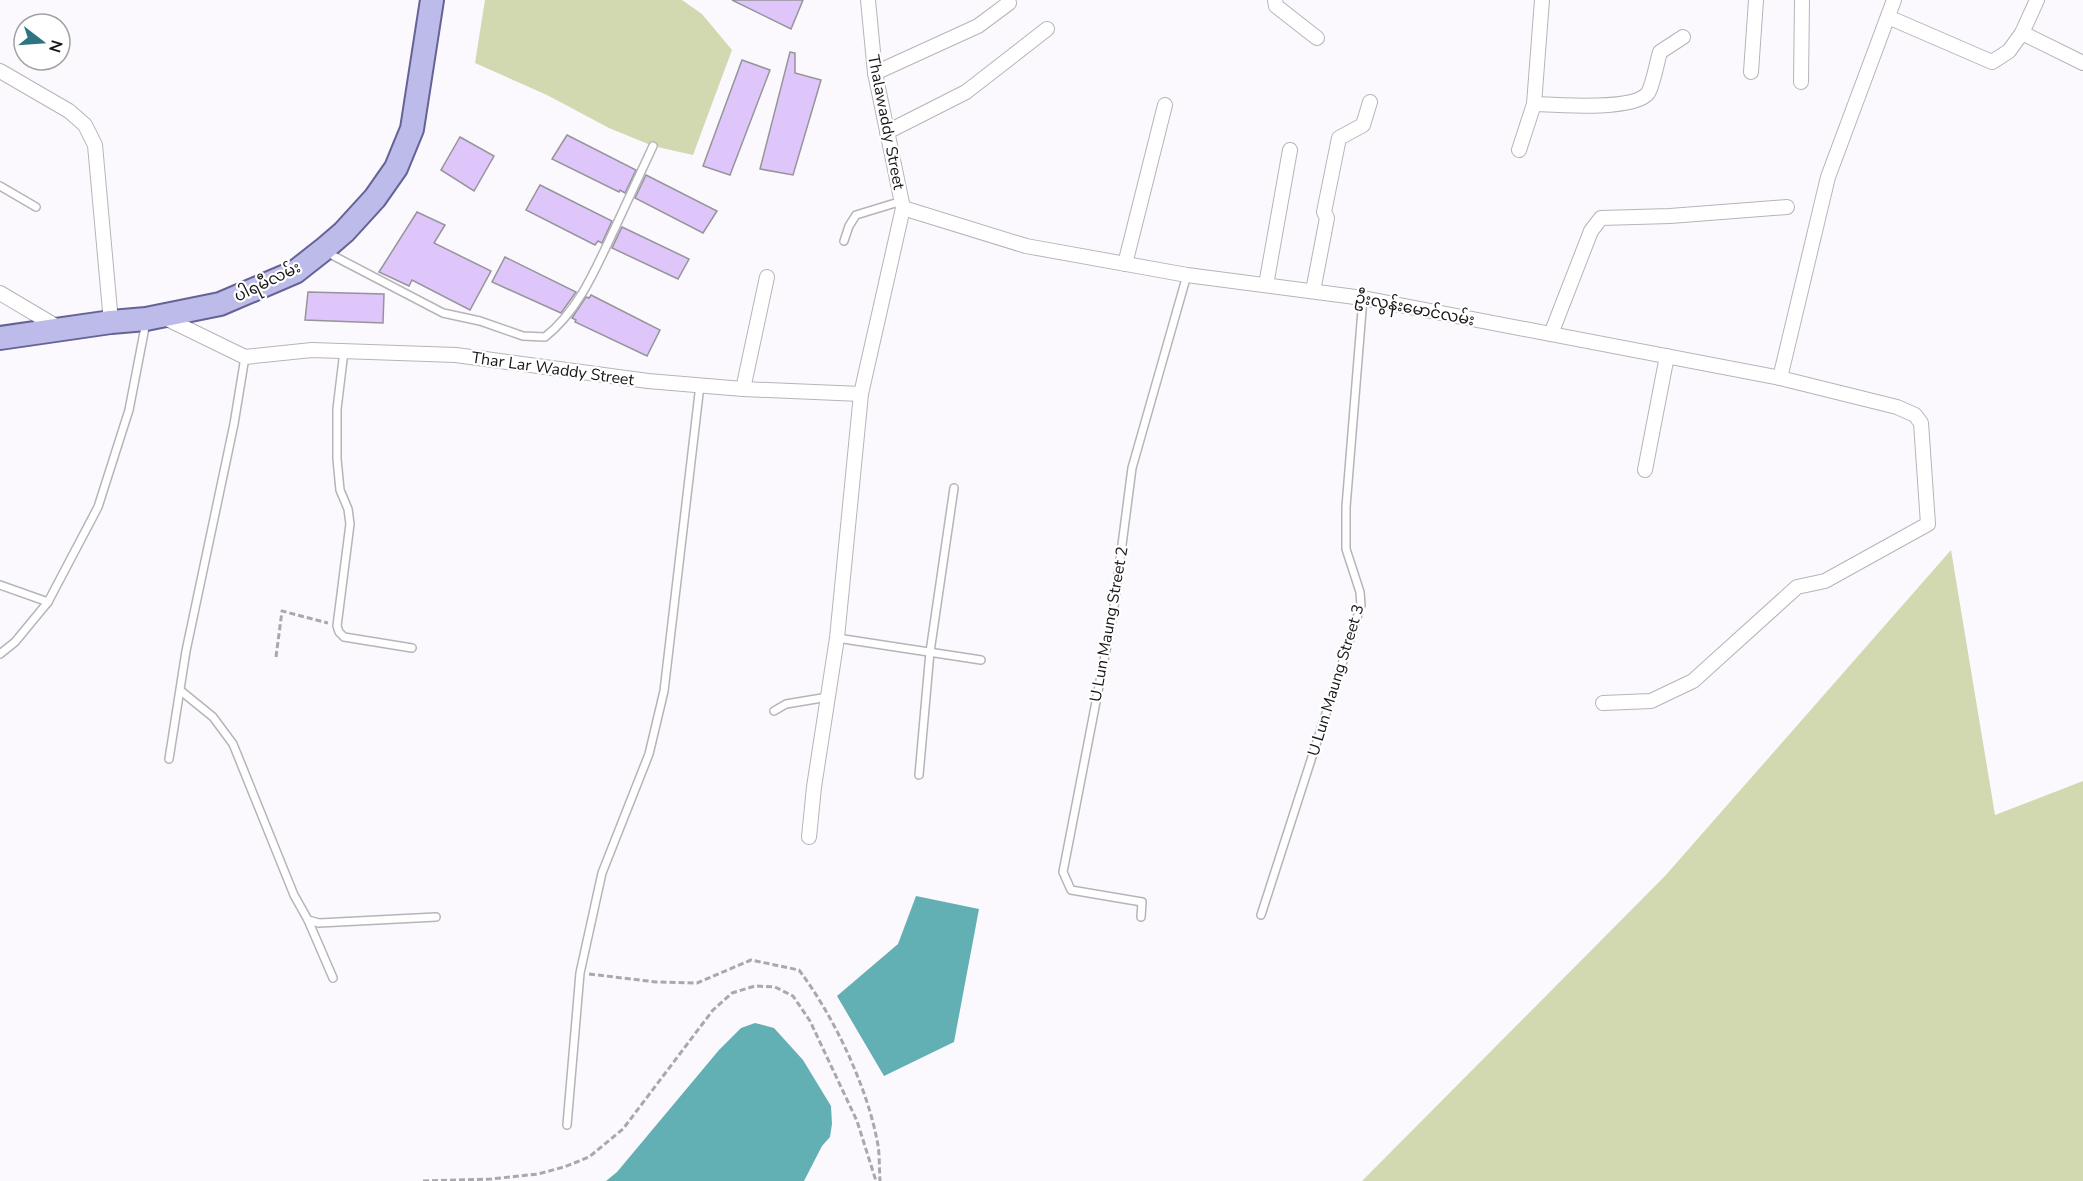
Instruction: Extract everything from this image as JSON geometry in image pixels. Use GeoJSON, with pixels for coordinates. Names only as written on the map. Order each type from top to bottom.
{"type":"FeatureCollection","features":[{"type":"Feature","properties":{"kind":"main road","name":"ပါရမီလမ်း"},"geometry":{"type":"LineString","coordinates":[[0,338],[153,318],[220,304],[295,272],[344,232],[375,198],[396,168],[412,129],[432,0]]}},
{"type":"Feature","properties":{"kind":"street","name":"Thalawaddy Street"},"geometry":{"type":"LineString","coordinates":[[868,0],[875,73],[902,204]]}},
{"type":"Feature","properties":{"kind":"street"},"geometry":{"type":"LineString","coordinates":[[1275,0],[1276,6],[1317,38]]}},
{"type":"Feature","properties":{"kind":"street"},"geometry":{"type":"LineString","coordinates":[[1519,150],[1534,104],[1542,0]]}},
{"type":"Feature","properties":{"kind":"street"},"geometry":{"type":"LineString","coordinates":[[1752,72],[1756,0]]}},
{"type":"Feature","properties":{"kind":"street"},"geometry":{"type":"LineString","coordinates":[[1801,82],[1802,0]]}},
{"type":"Feature","properties":{"kind":"street"},"geometry":{"type":"LineString","coordinates":[[1780,378],[1828,177],[1894,0]]}},
{"type":"Feature","properties":{"kind":"street"},"geometry":{"type":"LineString","coordinates":[[1888,17],[1926,31],[1992,62],[2008,51],[2022,33],[2037,0]]}},
{"type":"Feature","properties":{"kind":"street"},"geometry":{"type":"LineString","coordinates":[[875,73],[978,26],[1009,3]]}},
{"type":"Feature","properties":{"kind":"street"},"geometry":{"type":"LineString","coordinates":[[887,132],[966,92],[1047,29]]}},
{"type":"Feature","properties":{"kind":"street"},"geometry":{"type":"LineString","coordinates":[[2022,33],[2083,63]]}},
{"type":"Feature","properties":{"kind":"street"},"geometry":{"type":"LineString","coordinates":[[1534,104],[1594,107],[1638,100],[1648,92],[1660,52],[1683,37]]}},
{"type":"Feature","properties":{"kind":"street"},"geometry":{"type":"LineString","coordinates":[[0,71],[69,111],[85,125],[96,145],[111,322]]}},
{"type":"Feature","properties":{"kind":"street"},"geometry":{"type":"LineString","coordinates":[[1312,291],[1327,218],[1324,212],[1339,138],[1363,125],[1370,102]]}},
{"type":"Feature","properties":{"kind":"street"},"geometry":{"type":"LineString","coordinates":[[1125,264],[1164,105]]}},
{"type":"Feature","properties":{"kind":"street"},"geometry":{"type":"LineString","coordinates":[[1266,285],[1290,150]]}},
{"type":"Feature","properties":{"kind":"street"},"geometry":{"type":"LineString","coordinates":[[809,837],[814,787],[837,638],[861,394],[902,204]]}},
{"type":"Feature","properties":{"kind":"street","name":"ဦးလွန်းမောင်လမ်း"},"geometry":{"type":"LineString","coordinates":[[902,204],[1026,246],[1187,275],[1363,298],[1780,378],[1898,407],[1915,415],[1921,423],[1928,524],[1825,581],[1797,587],[1693,681],[1651,701],[1603,703]]}},
{"type":"Feature","properties":{"kind":"street"},"geometry":{"type":"LineString","coordinates":[[1551,334],[1592,231],[1601,218],[1670,216],[1787,207]]}},
{"type":"Feature","properties":{"kind":"street"},"geometry":{"type":"LineString","coordinates":[[743,389],[768,277]]}},
{"type":"Feature","properties":{"kind":"street"},"geometry":{"type":"LineString","coordinates":[[0,293],[61,329]]}},
{"type":"Feature","properties":{"kind":"street"},"geometry":{"type":"LineString","coordinates":[[153,318],[245,357]]}},
{"type":"Feature","properties":{"kind":"street","name":"Thar Lar Waddy Street"},"geometry":{"type":"LineString","coordinates":[[245,357],[312,350],[456,355],[648,381],[743,389],[861,394]]}},
{"type":"Feature","properties":{"kind":"street"},"geometry":{"type":"LineString","coordinates":[[1646,470],[1667,356]]}},
{"type":"Feature","properties":{"kind":"lane"},"geometry":{"type":"LineString","coordinates":[[323,250],[443,313],[480,321],[523,336],[545,337],[567,317],[580,297],[600,260],[653,146]]}},
{"type":"Feature","properties":{"kind":"lane"},"geometry":{"type":"LineString","coordinates":[[0,186],[36,207]]}},
{"type":"Feature","properties":{"kind":"lane"},"geometry":{"type":"LineString","coordinates":[[844,241],[856,215],[902,204]]}},
{"type":"Feature","properties":{"kind":"lane","name":"U Lun Maung Street 2"},"geometry":{"type":"LineString","coordinates":[[1141,916],[1142,902],[1071,890],[1063,872],[1113,614],[1132,468],[1187,275]]}},
{"type":"Feature","properties":{"kind":"lane","name":"U Lun Maung Street 3"},"geometry":{"type":"LineString","coordinates":[[1262,915],[1361,605],[1360,592],[1346,549],[1346,507],[1363,298]]}},
{"type":"Feature","properties":{"kind":"lane"},"geometry":{"type":"LineString","coordinates":[[0,654],[15,642],[48,602],[99,507],[129,410],[153,318]]}},
{"type":"Feature","properties":{"kind":"lane"},"geometry":{"type":"LineString","coordinates":[[344,351],[337,409],[337,459],[340,490],[348,509],[350,524],[337,626],[344,637],[412,648]]}},
{"type":"Feature","properties":{"kind":"lane"},"geometry":{"type":"LineString","coordinates":[[169,759],[186,651],[234,424],[245,357]]}},
{"type":"Feature","properties":{"kind":"lane"},"geometry":{"type":"LineString","coordinates":[[567,1125],[580,973],[602,873],[649,754],[664,691],[700,385]]}},
{"type":"Feature","properties":{"kind":"lane"},"geometry":{"type":"LineString","coordinates":[[919,775],[930,652],[954,488]]}},
{"type":"Feature","properties":{"kind":"lane"},"geometry":{"type":"LineString","coordinates":[[0,585],[48,602]]}},
{"type":"Feature","properties":{"kind":"lane"},"geometry":{"type":"LineString","coordinates":[[837,638],[981,660]]}},
{"type":"Feature","properties":{"kind":"lane"},"geometry":{"type":"LineString","coordinates":[[181,691],[213,717],[233,744],[294,895],[308,920],[333,978]]}},
{"type":"Feature","properties":{"kind":"lane"},"geometry":{"type":"LineString","coordinates":[[774,711],[786,704],[828,698]]}},
{"type":"Feature","properties":{"kind":"lane"},"geometry":{"type":"LineString","coordinates":[[308,920],[318,923],[436,917]]}},
{"type":"Feature","properties":{"kind":"path"},"geometry":{"type":"LineString","coordinates":[[276,657],[282,611],[337,626]]}},
{"type":"Feature","properties":{"kind":"path"},"geometry":{"type":"LineString","coordinates":[[580,973],[656,982],[697,983],[751,960],[799,970],[816,992],[847,1055],[870,1110],[878,1143],[878,1181]]}},
{"type":"Feature","properties":{"kind":"path"},"geometry":{"type":"LineString","coordinates":[[423,1181],[491,1179],[538,1174],[589,1157],[623,1129],[713,1010],[732,993],[755,986],[775,987],[793,996],[810,1021],[857,1121],[878,1181]]}},
{"type":"Feature","properties":{"kind":"green space"},"geometry":{"type":"Polygon","coordinates":[[[485,0],[682,0],[702,14],[732,50],[693,155],[653,146],[609,128],[547,95],[475,63],[485,0]]]}},
{"type":"Feature","properties":{"kind":"green space"},"geometry":{"type":"Polygon","coordinates":[[[1951,550],[1995,815],[2083,781],[2083,1181],[1362,1181],[1665,876],[1951,550]]]}},
{"type":"Feature","properties":{"kind":"water"},"geometry":{"type":"Polygon","coordinates":[[[916,896],[979,909],[954,1042],[884,1076],[837,996],[898,944],[916,896]]]}},
{"type":"Feature","properties":{"kind":"water"},"geometry":{"type":"Polygon","coordinates":[[[755,1023],[774,1028],[803,1060],[831,1106],[830,1137],[822,1146],[804,1181],[606,1181],[617,1172],[719,1050],[741,1028],[755,1023]]]}},
{"type":"Feature","properties":{"kind":"building"},"geometry":{"type":"Polygon","coordinates":[[[732,0],[803,0],[791,29],[732,0]]]}},
{"type":"Feature","properties":{"kind":"building"},"geometry":{"type":"Polygon","coordinates":[[[790,52],[795,53],[795,73],[821,80],[793,175],[760,169],[790,52]]]}},
{"type":"Feature","properties":{"kind":"building"},"geometry":{"type":"Polygon","coordinates":[[[742,60],[770,70],[730,175],[703,166],[742,60]]]}},
{"type":"Feature","properties":{"kind":"building"},"geometry":{"type":"Polygon","coordinates":[[[567,135],[636,170],[625,193],[552,159],[567,135]]]}},
{"type":"Feature","properties":{"kind":"building"},"geometry":{"type":"Polygon","coordinates":[[[460,137],[494,156],[474,191],[441,170],[460,137]]]}},
{"type":"Feature","properties":{"kind":"building"},"geometry":{"type":"Polygon","coordinates":[[[646,175],[717,211],[703,233],[635,198],[646,175]]]}},
{"type":"Feature","properties":{"kind":"building"},"geometry":{"type":"Polygon","coordinates":[[[540,185],[612,221],[602,243],[598,241],[595,245],[526,210],[540,185]]]}},
{"type":"Feature","properties":{"kind":"building"},"geometry":{"type":"Polygon","coordinates":[[[417,212],[445,225],[434,243],[491,271],[470,310],[412,280],[409,286],[379,272],[417,212]]]}},
{"type":"Feature","properties":{"kind":"building"},"geometry":{"type":"Polygon","coordinates":[[[622,227],[689,259],[678,279],[612,248],[622,227]]]}},
{"type":"Feature","properties":{"kind":"building"},"geometry":{"type":"Polygon","coordinates":[[[505,257],[576,292],[561,313],[492,282],[505,257]]]}},
{"type":"Feature","properties":{"kind":"building"},"geometry":{"type":"Polygon","coordinates":[[[308,292],[384,294],[383,323],[305,320],[308,292]]]}},
{"type":"Feature","properties":{"kind":"building"},"geometry":{"type":"Polygon","coordinates":[[[591,295],[660,330],[647,356],[575,322],[576,320],[572,318],[586,297],[589,298],[591,295]]]}}]}
